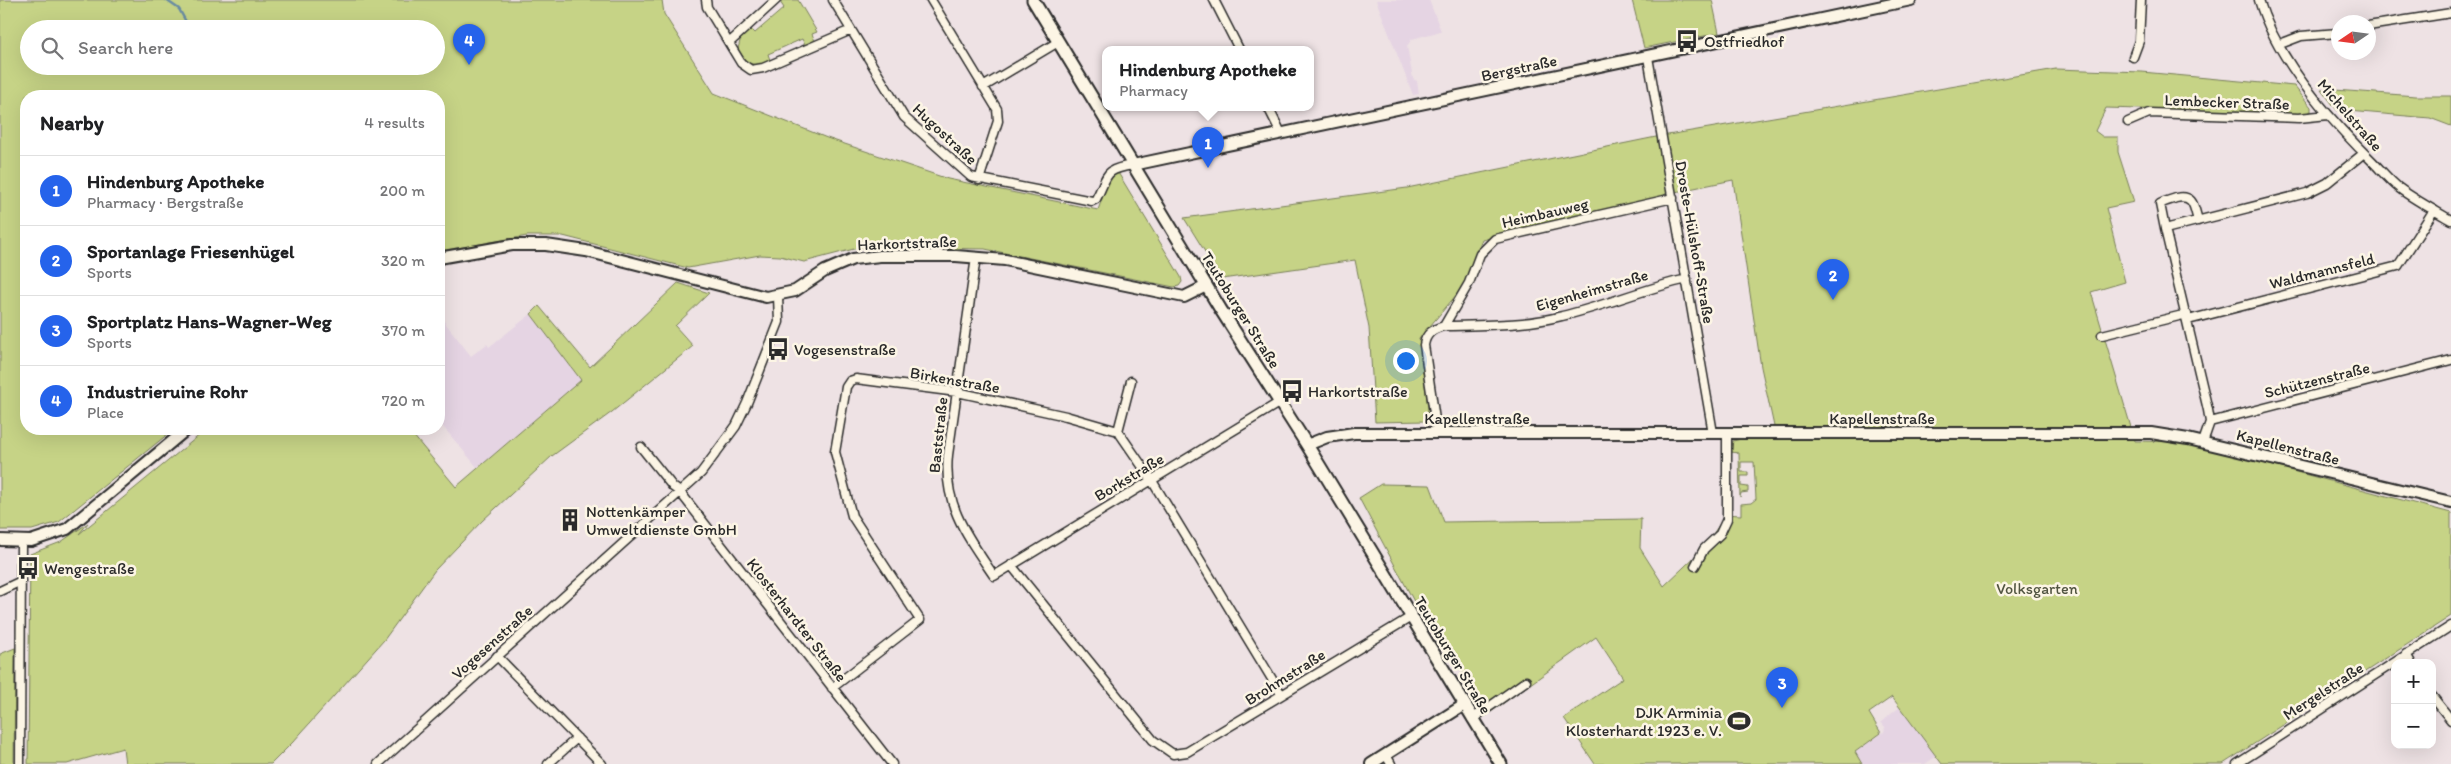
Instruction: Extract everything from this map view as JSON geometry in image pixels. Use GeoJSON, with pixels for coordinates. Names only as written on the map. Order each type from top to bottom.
{"type":"FeatureCollection","features":[{"type":"Feature","properties":{"kind":"main road","name":"Teutoburger Straße"},"geometry":{"type":"LineString","coordinates":[[1033,0],[1206,286],[1308,445],[1472,719],[1501,764]]}},
{"type":"Feature","properties":{"kind":"street"},"geometry":{"type":"LineString","coordinates":[[706,0],[707,7],[741,63],[751,70],[851,30]]}},
{"type":"Feature","properties":{"kind":"street"},"geometry":{"type":"LineString","coordinates":[[729,43],[776,0]]}},
{"type":"Feature","properties":{"kind":"street","name":"Hugostraße"},"geometry":{"type":"LineString","coordinates":[[833,0],[908,122],[971,177],[1092,201],[1096,199],[1108,174],[1116,168],[1133,165]]}},
{"type":"Feature","properties":{"kind":"street"},"geometry":{"type":"LineString","coordinates":[[931,0],[998,114],[979,180]]}},
{"type":"Feature","properties":{"kind":"street"},"geometry":{"type":"LineString","coordinates":[[1214,0],[1237,46]]}},
{"type":"Feature","properties":{"kind":"street","name":"Bergstraße"},"geometry":{"type":"LineString","coordinates":[[1133,165],[1910,0]]}},
{"type":"Feature","properties":{"kind":"street"},"geometry":{"type":"LineString","coordinates":[[2132,57],[2139,41],[2141,0]]}},
{"type":"Feature","properties":{"kind":"street","name":"Michelstraße"},"geometry":{"type":"LineString","coordinates":[[2259,0],[2266,20],[2297,74],[2328,116],[2399,188],[2451,220]]}},
{"type":"Feature","properties":{"kind":"street"},"geometry":{"type":"LineString","coordinates":[[2376,25],[2451,14]]}},
{"type":"Feature","properties":{"kind":"street"},"geometry":{"type":"LineString","coordinates":[[2280,44],[2301,36],[2331,34]]}},
{"type":"Feature","properties":{"kind":"street"},"geometry":{"type":"LineString","coordinates":[[983,87],[1058,42]]}},
{"type":"Feature","properties":{"kind":"street","name":"Droste-Hülshoff-Straße"},"geometry":{"type":"LineString","coordinates":[[1648,57],[1713,433]]}},
{"type":"Feature","properties":{"kind":"street"},"geometry":{"type":"LineString","coordinates":[[1270,111],[1281,133]]}},
{"type":"Feature","properties":{"kind":"street","name":"Lembecker Straße"},"geometry":{"type":"LineString","coordinates":[[2128,122],[2149,113],[2304,118],[2328,116]]}},
{"type":"Feature","properties":{"kind":"street"},"geometry":{"type":"LineString","coordinates":[[2166,229],[2314,190],[2341,174],[2364,153]]}},
{"type":"Feature","properties":{"kind":"street"},"geometry":{"type":"LineString","coordinates":[[2198,221],[2193,202],[2189,198],[2184,196],[2160,204],[2188,317],[2210,422],[2203,442]]}},
{"type":"Feature","properties":{"kind":"street","name":"Heimbauweg"},"geometry":{"type":"LineString","coordinates":[[1444,326],[1469,283],[1480,254],[1495,239],[1673,198]]}},
{"type":"Feature","properties":{"kind":"street","name":"Waldmannsfeld"},"geometry":{"type":"LineString","coordinates":[[2102,335],[2188,317],[2398,266],[2434,210]]}},
{"type":"Feature","properties":{"kind":"street","name":"Harkortstraße"},"geometry":{"type":"LineString","coordinates":[[445,257],[512,245],[546,245],[586,251],[766,297],[796,292],[831,268],[861,258],[976,257],[1028,264],[1184,298],[1206,286]]}},
{"type":"Feature","properties":{"kind":"street","name":"Baststraße"},"geometry":{"type":"LineString","coordinates":[[976,257],[947,466],[949,497],[963,527],[994,576]]}},
{"type":"Feature","properties":{"kind":"street","name":"Eigenheimstraße"},"geometry":{"type":"LineString","coordinates":[[1444,326],[1546,320],[1592,308],[1650,287],[1687,280]]}},
{"type":"Feature","properties":{"kind":"street","name":"Vogesenstraße"},"geometry":{"type":"LineString","coordinates":[[378,764],[680,492],[716,455],[736,426],[779,322],[778,296]]}},
{"type":"Feature","properties":{"kind":"street"},"geometry":{"type":"LineString","coordinates":[[1437,433],[1424,346],[1431,331],[1444,326]]}},
{"type":"Feature","properties":{"kind":"street","name":"Schützenstraße"},"geometry":{"type":"LineString","coordinates":[[2210,422],[2451,360]]}},
{"type":"Feature","properties":{"kind":"street","name":"Birkenstraße"},"geometry":{"type":"LineString","coordinates":[[832,688],[920,620],[852,516],[835,452],[846,387],[850,381],[856,378],[956,392],[1084,420],[1118,431]]}},
{"type":"Feature","properties":{"kind":"street"},"geometry":{"type":"LineString","coordinates":[[1131,380],[1118,431],[1151,479],[1281,694]]}},
{"type":"Feature","properties":{"kind":"street","name":"Borkstraße"},"geometry":{"type":"LineString","coordinates":[[994,576],[1280,402]]}},
{"type":"Feature","properties":{"kind":"street"},"geometry":{"type":"LineString","coordinates":[[1695,566],[1704,549],[1720,534],[1727,519],[1727,433]]}},
{"type":"Feature","properties":{"kind":"street","name":"Kapellenstraße"},"geometry":{"type":"LineString","coordinates":[[1308,445],[1339,434],[2151,433],[2203,442],[2451,502]]}},
{"type":"Feature","properties":{"kind":"street"},"geometry":{"type":"LineString","coordinates":[[0,540],[21,542],[50,537],[73,526],[180,435]]}},
{"type":"Feature","properties":{"kind":"street","name":"Klosterhardter Straße"},"geometry":{"type":"LineString","coordinates":[[641,447],[673,487],[680,492],[892,764]]}},
{"type":"Feature","properties":{"kind":"street"},"geometry":{"type":"LineString","coordinates":[[20,764],[21,542]]}},
{"type":"Feature","properties":{"kind":"street","name":"Brohmstraße"},"geometry":{"type":"LineString","coordinates":[[1011,565],[1148,734],[1163,749],[1173,754],[1187,752],[1411,617]]}},
{"type":"Feature","properties":{"kind":"street"},"geometry":{"type":"LineString","coordinates":[[0,591],[21,581]]}},
{"type":"Feature","properties":{"kind":"street","name":"Mergelstraße"},"geometry":{"type":"LineString","coordinates":[[2237,764],[2451,626]]}},
{"type":"Feature","properties":{"kind":"street"},"geometry":{"type":"LineString","coordinates":[[2406,654],[2409,659]]}},
{"type":"Feature","properties":{"kind":"street"},"geometry":{"type":"LineString","coordinates":[[497,656],[602,764]]}},
{"type":"Feature","properties":{"kind":"street"},"geometry":{"type":"LineString","coordinates":[[1472,719],[1526,681]]}},
{"type":"Feature","properties":{"kind":"street"},"geometry":{"type":"LineString","coordinates":[[2436,701],[2451,720]]}},
{"type":"Feature","properties":{"kind":"street"},"geometry":{"type":"LineString","coordinates":[[1371,764],[1389,759],[1464,705]]}},
{"type":"Feature","properties":{"kind":"street"},"geometry":{"type":"LineString","coordinates":[[548,764],[576,738]]}},
{"type":"Feature","properties":{"kind":"shaded area"},"geometry":{"type":"Polygon","coordinates":[[[1376,0],[1429,0],[1441,31],[1412,39],[1407,46],[1413,79],[1417,81],[1419,94],[1413,95],[1376,0]]]}},
{"type":"Feature","properties":{"kind":"shaded area"},"geometry":{"type":"Polygon","coordinates":[[[531,314],[581,380],[478,468],[445,429],[445,323],[471,356],[487,344],[489,347],[531,314]]]}},
{"type":"Feature","properties":{"kind":"shaded area"},"geometry":{"type":"Polygon","coordinates":[[[1900,707],[1937,756],[1925,764],[1862,764],[1854,753],[1884,732],[1885,727],[1881,722],[1900,707]]]}},
{"type":"Feature","properties":{"kind":"green space"},"geometry":{"type":"Polygon","coordinates":[[[0,0],[662,0],[664,14],[714,93],[827,138],[948,179],[1098,210],[1109,179],[1117,171],[1181,277],[1182,282],[1179,286],[1174,287],[985,249],[871,247],[854,249],[804,262],[780,256],[760,255],[688,268],[563,236],[527,236],[445,250],[445,90],[20,90],[20,435],[167,435],[59,522],[32,530],[0,530],[0,0]]]}},
{"type":"Feature","properties":{"kind":"green space"},"geometry":{"type":"Polygon","coordinates":[[[783,0],[798,0],[817,32],[812,34],[815,41],[805,45],[802,39],[768,54],[770,60],[760,65],[747,63],[738,49],[741,37],[750,28],[755,33],[784,8],[780,2],[783,0]]]}},
{"type":"Feature","properties":{"kind":"green space"},"geometry":{"type":"Polygon","coordinates":[[[1632,0],[1712,0],[1719,33],[1644,48],[1632,0]]]}},
{"type":"Feature","properties":{"kind":"green space","name":"Volksgarten"},"geometry":{"type":"Polygon","coordinates":[[[2056,69],[2142,72],[2294,86],[2311,107],[2311,114],[2106,108],[2095,131],[2103,137],[2118,137],[2118,152],[2134,202],[2106,208],[2125,282],[2091,292],[2135,441],[2183,442],[2451,513],[2451,616],[2223,764],[1942,764],[1892,697],[1869,713],[1881,733],[1855,752],[1862,764],[1595,764],[1564,718],[1623,678],[1596,637],[1491,712],[1418,609],[1359,498],[1381,484],[1430,485],[1444,522],[1641,519],[1640,548],[1664,586],[1703,549],[1723,519],[1724,514],[1741,515],[1741,504],[1751,503],[1756,499],[1754,462],[1741,462],[1741,472],[1748,472],[1748,476],[1741,476],[1741,486],[1748,487],[1748,492],[1741,493],[1740,497],[1739,453],[1731,452],[1733,441],[1775,431],[1761,367],[1733,180],[1665,194],[1661,198],[1482,240],[1463,287],[1419,339],[1428,408],[1427,421],[1375,422],[1369,328],[1355,260],[1222,279],[1184,218],[1407,188],[1656,137],[2056,69]]]}},
{"type":"Feature","properties":{"kind":"green space"},"geometry":{"type":"Polygon","coordinates":[[[2321,89],[2416,96],[2451,96],[2451,126],[2430,118],[2337,110],[2321,89]]]}},
{"type":"Feature","properties":{"kind":"green space"},"geometry":{"type":"Polygon","coordinates":[[[678,283],[709,293],[675,326],[693,346],[612,412],[552,456],[482,521],[435,570],[384,640],[271,764],[125,764],[123,748],[67,764],[28,764],[30,554],[61,542],[88,523],[79,534],[200,435],[413,435],[456,487],[581,380],[531,314],[539,306],[590,367],[678,283]]]}},
{"type":"Feature","properties":{"kind":"green space"},"geometry":{"type":"Polygon","coordinates":[[[15,648],[14,764],[0,764],[0,654],[15,648]]]}},
{"type":"Feature","properties":{"kind":"waterway"},"geometry":{"type":"LineString","coordinates":[[166,0],[179,9],[185,20]]}},
{"type":"Feature","properties":{"kind":"place","name":"Ostfriedhof"},"geometry":{"type":"Point","coordinates":[1687,41]}},
{"type":"Feature","properties":{"kind":"place","name":"Industrieruine Rohr"},"geometry":{"type":"Point","coordinates":[469,65]}},
{"type":"Feature","properties":{"kind":"place","name":"Hindenburg Apotheke"},"geometry":{"type":"Point","coordinates":[1208,168]}},
{"type":"Feature","properties":{"kind":"place","name":"Sportanlage Friesenhügel"},"geometry":{"type":"Point","coordinates":[1833,300]}},
{"type":"Feature","properties":{"kind":"place","name":"Vogesenstraße"},"geometry":{"type":"Point","coordinates":[778,349]}},
{"type":"Feature","properties":{"kind":"place","name":"Harkortstraße"},"geometry":{"type":"Point","coordinates":[1292,391]}},
{"type":"Feature","properties":{"kind":"place","name":"Nottenkämper Umweltdienste GmbH"},"geometry":{"type":"Point","coordinates":[570,520]}},
{"type":"Feature","properties":{"kind":"place","name":"Wengestraße"},"geometry":{"type":"Point","coordinates":[28,568]}},
{"type":"Feature","properties":{"kind":"place","name":"Sportplatz Hans-Wagner-Weg"},"geometry":{"type":"Point","coordinates":[1782,708]}},
{"type":"Feature","properties":{"kind":"place","name":"DJK Arminia Klosterhardt 1923 e. V."},"geometry":{"type":"Point","coordinates":[1739,721]}}]}
